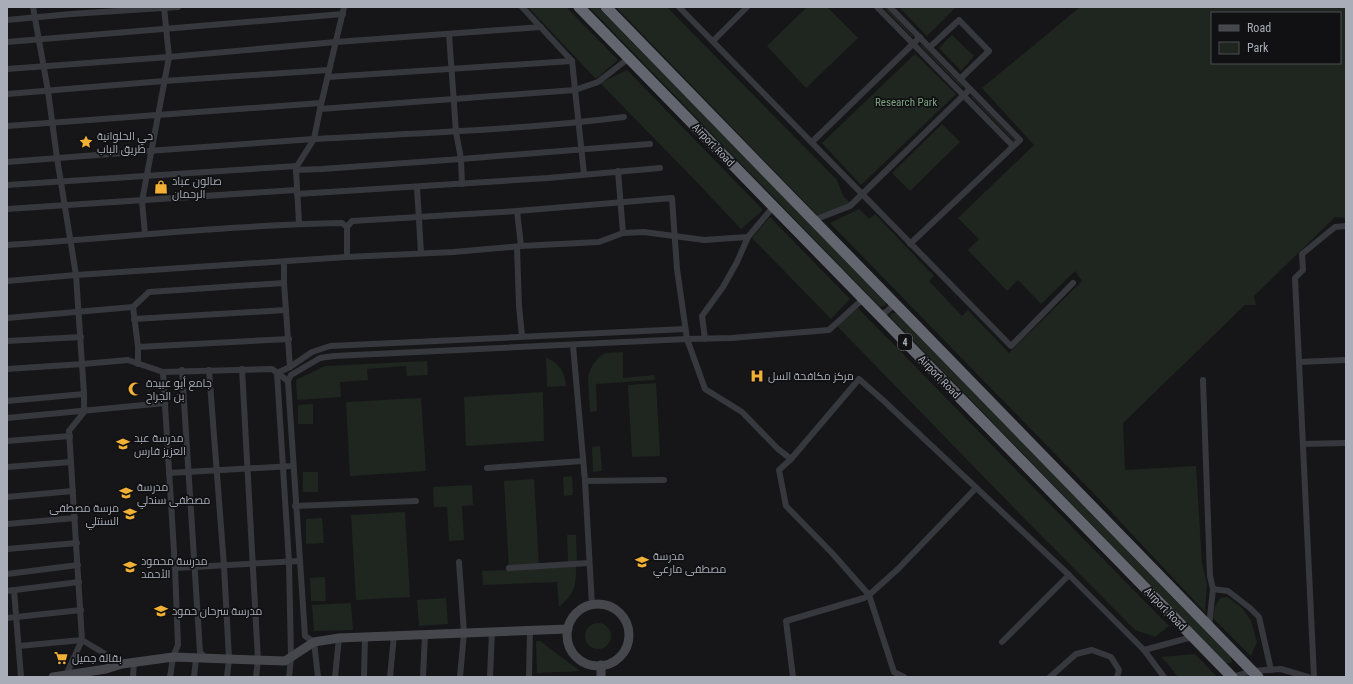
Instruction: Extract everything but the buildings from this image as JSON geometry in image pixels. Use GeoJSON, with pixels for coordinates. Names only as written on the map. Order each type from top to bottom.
{"type":"FeatureCollection","features":[{"type":"Feature","properties":{"kind":"highway","name":"Airport Road"},"geometry":{"type":"LineString","coordinates":[[579,7],[1232,677]]}},
{"type":"Feature","properties":{"kind":"highway","name":"Airport Road"},"geometry":{"type":"LineString","coordinates":[[606,7],[1255,674]]}},
{"type":"Feature","properties":{"kind":"main road"},"geometry":{"type":"LineString","coordinates":[[602,604],[612,607],[620,612],[626,621],[629,630],[629,640],[625,650],[619,658],[610,663],[591,665],[582,661],[575,655],[569,643],[568,629],[571,621],[576,613],[583,608],[592,605],[602,604]]}},
{"type":"Feature","properties":{"kind":"main road"},"geometry":{"type":"LineString","coordinates":[[54,677],[106,673],[122,664],[173,657],[284,661],[291,658],[314,642],[338,638],[568,629]]}},
{"type":"Feature","properties":{"kind":"main road"},"geometry":{"type":"LineString","coordinates":[[601,665],[601,677]]}},
{"type":"Feature","properties":{"kind":"street"},"geometry":{"type":"LineString","coordinates":[[34,7],[76,275],[83,364],[84,412],[69,431],[82,640],[66,675]]}},
{"type":"Feature","properties":{"kind":"street"},"geometry":{"type":"LineString","coordinates":[[70,7],[71,14]]}},
{"type":"Feature","properties":{"kind":"street"},"geometry":{"type":"LineString","coordinates":[[7,20],[178,7]]}},
{"type":"Feature","properties":{"kind":"street"},"geometry":{"type":"LineString","coordinates":[[522,7],[572,61],[584,174]]}},
{"type":"Feature","properties":{"kind":"street"},"geometry":{"type":"LineString","coordinates":[[679,7],[1011,346],[1073,283]]}},
{"type":"Feature","properties":{"kind":"street"},"geometry":{"type":"LineString","coordinates":[[713,41],[747,7]]}},
{"type":"Feature","properties":{"kind":"street"},"geometry":{"type":"LineString","coordinates":[[877,7],[1013,146]]}},
{"type":"Feature","properties":{"kind":"street"},"geometry":{"type":"LineString","coordinates":[[890,7],[1020,140],[910,244]]}},
{"type":"Feature","properties":{"kind":"street"},"geometry":{"type":"LineString","coordinates":[[145,234],[142,201],[169,58],[164,8]]}},
{"type":"Feature","properties":{"kind":"street"},"geometry":{"type":"LineString","coordinates":[[7,42],[344,10],[314,139],[297,168],[299,223]]}},
{"type":"Feature","properties":{"kind":"street"},"geometry":{"type":"LineString","coordinates":[[930,47],[959,20],[989,51],[960,79]]}},
{"type":"Feature","properties":{"kind":"street"},"geometry":{"type":"LineString","coordinates":[[7,69],[169,58],[336,42],[541,27]]}},
{"type":"Feature","properties":{"kind":"street"},"geometry":{"type":"LineString","coordinates":[[449,34],[456,132],[461,159],[462,184]]}},
{"type":"Feature","properties":{"kind":"street"},"geometry":{"type":"LineString","coordinates":[[812,142],[920,38]]}},
{"type":"Feature","properties":{"kind":"street"},"geometry":{"type":"LineString","coordinates":[[7,126],[158,115],[454,100],[575,90],[598,82],[629,58]]}},
{"type":"Feature","properties":{"kind":"street"},"geometry":{"type":"LineString","coordinates":[[328,77],[572,61]]}},
{"type":"Feature","properties":{"kind":"street"},"geometry":{"type":"LineString","coordinates":[[7,94],[164,80],[329,70]]}},
{"type":"Feature","properties":{"kind":"street"},"geometry":{"type":"LineString","coordinates":[[814,220],[850,206],[970,89]]}},
{"type":"Feature","properties":{"kind":"street"},"geometry":{"type":"LineString","coordinates":[[7,162],[314,139],[456,132],[579,123],[624,117]]}},
{"type":"Feature","properties":{"kind":"street"},"geometry":{"type":"LineString","coordinates":[[7,185],[147,175],[297,168],[322,169],[650,144]]}},
{"type":"Feature","properties":{"kind":"street"},"geometry":{"type":"LineString","coordinates":[[7,209],[297,192],[417,187],[660,168]]}},
{"type":"Feature","properties":{"kind":"street"},"geometry":{"type":"LineString","coordinates":[[618,171],[623,233]]}},
{"type":"Feature","properties":{"kind":"street"},"geometry":{"type":"LineString","coordinates":[[417,187],[421,253]]}},
{"type":"Feature","properties":{"kind":"street"},"geometry":{"type":"LineString","coordinates":[[7,246],[299,223],[345,225],[352,221],[517,211],[672,198],[677,269],[685,329],[687,339],[705,390],[742,412],[778,449],[791,459]]}},
{"type":"Feature","properties":{"kind":"street"},"geometry":{"type":"LineString","coordinates":[[705,339],[702,316],[723,287],[737,262],[748,237],[773,207]]}},
{"type":"Feature","properties":{"kind":"street"},"geometry":{"type":"LineString","coordinates":[[517,211],[519,246],[519,306],[522,336]]}},
{"type":"Feature","properties":{"kind":"street"},"geometry":{"type":"LineString","coordinates":[[345,225],[347,257]]}},
{"type":"Feature","properties":{"kind":"street"},"geometry":{"type":"LineString","coordinates":[[1314,677],[1295,278],[1303,270],[1302,254],[1335,227],[1346,226]]}},
{"type":"Feature","properties":{"kind":"street"},"geometry":{"type":"LineString","coordinates":[[7,281],[347,257],[599,242],[623,233],[644,232],[704,240],[748,237]]}},
{"type":"Feature","properties":{"kind":"street"},"geometry":{"type":"LineString","coordinates":[[284,262],[290,367]]}},
{"type":"Feature","properties":{"kind":"street"},"geometry":{"type":"LineString","coordinates":[[7,318],[133,308],[149,292],[284,283]]}},
{"type":"Feature","properties":{"kind":"street"},"geometry":{"type":"LineString","coordinates":[[318,677],[314,642],[305,636],[295,506],[288,381],[291,375],[320,358],[334,356],[705,339],[791,334],[829,330],[863,299]]}},
{"type":"Feature","properties":{"kind":"street"},"geometry":{"type":"LineString","coordinates":[[880,317],[896,304]]}},
{"type":"Feature","properties":{"kind":"street"},"geometry":{"type":"LineString","coordinates":[[133,308],[138,347],[138,364]]}},
{"type":"Feature","properties":{"kind":"street"},"geometry":{"type":"LineString","coordinates":[[134,319],[286,310]]}},
{"type":"Feature","properties":{"kind":"street"},"geometry":{"type":"LineString","coordinates":[[277,373],[290,367],[312,352],[330,346],[685,329]]}},
{"type":"Feature","properties":{"kind":"street"},"geometry":{"type":"LineString","coordinates":[[7,341],[81,337]]}},
{"type":"Feature","properties":{"kind":"street"},"geometry":{"type":"LineString","coordinates":[[138,347],[289,339]]}},
{"type":"Feature","properties":{"kind":"street"},"geometry":{"type":"LineString","coordinates":[[573,345],[592,605]]}},
{"type":"Feature","properties":{"kind":"street"},"geometry":{"type":"LineString","coordinates":[[7,369],[128,360],[164,372],[182,370],[272,369],[288,381]]}},
{"type":"Feature","properties":{"kind":"street"},"geometry":{"type":"LineString","coordinates":[[1299,362],[1346,360]]}},
{"type":"Feature","properties":{"kind":"street"},"geometry":{"type":"LineString","coordinates":[[182,370],[200,652],[207,659]]}},
{"type":"Feature","properties":{"kind":"street"},"geometry":{"type":"LineString","coordinates":[[209,370],[224,566],[229,659],[227,677]]}},
{"type":"Feature","properties":{"kind":"street"},"geometry":{"type":"LineString","coordinates":[[242,370],[258,660],[256,677]]}},
{"type":"Feature","properties":{"kind":"street"},"geometry":{"type":"LineString","coordinates":[[164,372],[178,645],[173,657],[170,677]]}},
{"type":"Feature","properties":{"kind":"street"},"geometry":{"type":"LineString","coordinates":[[277,373],[289,562],[291,658],[289,677]]}},
{"type":"Feature","properties":{"kind":"street"},"geometry":{"type":"LineString","coordinates":[[904,677],[891,675],[869,595],[832,553],[786,506],[779,470],[791,459],[859,379],[1069,575],[1144,650],[1164,677]]}},
{"type":"Feature","properties":{"kind":"street"},"geometry":{"type":"LineString","coordinates":[[1203,380],[1210,576],[1213,589],[1209,626]]}},
{"type":"Feature","properties":{"kind":"street"},"geometry":{"type":"LineString","coordinates":[[7,401],[84,394]]}},
{"type":"Feature","properties":{"kind":"street"},"geometry":{"type":"LineString","coordinates":[[7,418],[84,412],[165,403]]}},
{"type":"Feature","properties":{"kind":"street"},"geometry":{"type":"LineString","coordinates":[[7,441],[70,436]]}},
{"type":"Feature","properties":{"kind":"street"},"geometry":{"type":"LineString","coordinates":[[1302,444],[1346,443]]}},
{"type":"Feature","properties":{"kind":"street"},"geometry":{"type":"LineString","coordinates":[[487,468],[582,461]]}},
{"type":"Feature","properties":{"kind":"street"},"geometry":{"type":"LineString","coordinates":[[7,467],[71,462]]}},
{"type":"Feature","properties":{"kind":"street"},"geometry":{"type":"LineString","coordinates":[[169,473],[293,466]]}},
{"type":"Feature","properties":{"kind":"street"},"geometry":{"type":"LineString","coordinates":[[584,481],[664,480]]}},
{"type":"Feature","properties":{"kind":"street"},"geometry":{"type":"LineString","coordinates":[[793,677],[786,621],[864,598],[869,595],[898,569],[976,488]]}},
{"type":"Feature","properties":{"kind":"street"},"geometry":{"type":"LineString","coordinates":[[7,497],[73,491]]}},
{"type":"Feature","properties":{"kind":"street"},"geometry":{"type":"LineString","coordinates":[[295,506],[416,501]]}},
{"type":"Feature","properties":{"kind":"street"},"geometry":{"type":"LineString","coordinates":[[7,524],[75,518]]}},
{"type":"Feature","properties":{"kind":"street"},"geometry":{"type":"LineString","coordinates":[[7,549],[77,543]]}},
{"type":"Feature","properties":{"kind":"street"},"geometry":{"type":"LineString","coordinates":[[175,568],[299,561]]}},
{"type":"Feature","properties":{"kind":"street"},"geometry":{"type":"LineString","coordinates":[[459,562],[464,632],[460,677]]}},
{"type":"Feature","properties":{"kind":"street"},"geometry":{"type":"LineString","coordinates":[[509,568],[589,563]]}},
{"type":"Feature","properties":{"kind":"street"},"geometry":{"type":"LineString","coordinates":[[7,574],[78,565]]}},
{"type":"Feature","properties":{"kind":"street"},"geometry":{"type":"LineString","coordinates":[[1002,642],[1069,575]]}},
{"type":"Feature","properties":{"kind":"street"},"geometry":{"type":"LineString","coordinates":[[7,591],[79,582]]}},
{"type":"Feature","properties":{"kind":"street"},"geometry":{"type":"LineString","coordinates":[[1213,589],[1228,591],[1259,617],[1271,670]]}},
{"type":"Feature","properties":{"kind":"street"},"geometry":{"type":"LineString","coordinates":[[14,590],[21,677]]}},
{"type":"Feature","properties":{"kind":"street"},"geometry":{"type":"LineString","coordinates":[[7,618],[81,610]]}},
{"type":"Feature","properties":{"kind":"street"},"geometry":{"type":"LineString","coordinates":[[529,677],[530,630]]}},
{"type":"Feature","properties":{"kind":"street"},"geometry":{"type":"LineString","coordinates":[[490,677],[492,631]]}},
{"type":"Feature","properties":{"kind":"street"},"geometry":{"type":"LineString","coordinates":[[423,677],[425,634]]}},
{"type":"Feature","properties":{"kind":"street"},"geometry":{"type":"LineString","coordinates":[[390,677],[394,636]]}},
{"type":"Feature","properties":{"kind":"street"},"geometry":{"type":"LineString","coordinates":[[364,677],[365,637]]}},
{"type":"Feature","properties":{"kind":"street"},"geometry":{"type":"LineString","coordinates":[[1144,650],[1192,637]]}},
{"type":"Feature","properties":{"kind":"street"},"geometry":{"type":"LineString","coordinates":[[335,677],[338,638]]}},
{"type":"Feature","properties":{"kind":"street"},"geometry":{"type":"LineString","coordinates":[[19,646],[82,640],[122,664]]}},
{"type":"Feature","properties":{"kind":"street"},"geometry":{"type":"LineString","coordinates":[[1050,677],[1076,654],[1092,650],[1112,657],[1119,670],[1117,677]]}},
{"type":"Feature","properties":{"kind":"street"},"geometry":{"type":"LineString","coordinates":[[194,677],[196,659]]}},
{"type":"Feature","properties":{"kind":"street"},"geometry":{"type":"LineString","coordinates":[[133,677],[134,662]]}},
{"type":"Feature","properties":{"kind":"street"},"geometry":{"type":"LineString","coordinates":[[1232,677],[1281,669],[1308,677]]}},
{"type":"Feature","properties":{"kind":"green space"},"geometry":{"type":"Polygon","coordinates":[[[528,7],[566,7],[618,60],[596,79],[528,7]]]}},
{"type":"Feature","properties":{"kind":"green space"},"geometry":{"type":"Polygon","coordinates":[[[589,7],[598,7],[885,301],[885,306],[880,307],[589,7]]]}},
{"type":"Feature","properties":{"kind":"green space"},"geometry":{"type":"Polygon","coordinates":[[[616,7],[667,7],[837,180],[843,196],[851,204],[818,216],[616,7]]]}},
{"type":"Feature","properties":{"kind":"green space"},"geometry":{"type":"Polygon","coordinates":[[[807,7],[827,7],[858,38],[806,88],[767,46],[807,7]]]}},
{"type":"Feature","properties":{"kind":"green space"},"geometry":{"type":"Polygon","coordinates":[[[883,7],[886,7],[913,36],[912,37],[883,7]]]}},
{"type":"Feature","properties":{"kind":"green space"},"geometry":{"type":"Polygon","coordinates":[[[899,7],[956,7],[927,36],[899,7]]]}},
{"type":"Feature","properties":{"kind":"green space"},"geometry":{"type":"Polygon","coordinates":[[[1080,7],[1346,7],[1346,218],[1335,217],[1254,296],[1256,305],[1245,305],[1123,423],[1125,470],[1196,466],[1202,564],[1207,583],[1205,612],[1099,499],[830,223],[859,209],[869,219],[875,214],[934,276],[929,281],[962,316],[968,310],[1009,353],[1082,281],[1075,271],[1041,304],[1018,280],[1007,291],[968,250],[979,239],[958,218],[1034,145],[982,88],[1080,7]]]}},
{"type":"Feature","properties":{"kind":"green space"},"geometry":{"type":"Polygon","coordinates":[[[952,35],[974,56],[961,71],[939,48],[952,35]]]}},
{"type":"Feature","properties":{"kind":"green space"},"geometry":{"type":"Polygon","coordinates":[[[921,44],[963,87],[962,88],[920,45],[921,44]]]}},
{"type":"Feature","properties":{"kind":"green space","name":"Research Park"},"geometry":{"type":"Polygon","coordinates":[[[915,54],[956,94],[861,185],[822,143],[915,54]]]}},
{"type":"Feature","properties":{"kind":"green space"},"geometry":{"type":"Polygon","coordinates":[[[627,70],[763,210],[741,229],[600,83],[627,70]]]}},
{"type":"Feature","properties":{"kind":"green space"},"geometry":{"type":"Polygon","coordinates":[[[972,96],[1016,141],[1015,142],[971,97],[972,96]]]}},
{"type":"Feature","properties":{"kind":"green space"},"geometry":{"type":"Polygon","coordinates":[[[942,124],[960,142],[910,191],[892,173],[942,124]]]}},
{"type":"Feature","properties":{"kind":"green space"},"geometry":{"type":"Polygon","coordinates":[[[770,217],[850,299],[831,319],[752,238],[770,217]]]}},
{"type":"Feature","properties":{"kind":"green space"},"geometry":{"type":"Polygon","coordinates":[[[858,308],[1169,626],[1155,637],[1135,630],[1016,510],[837,326],[858,308]]]}},
{"type":"Feature","properties":{"kind":"green space"},"geometry":{"type":"Polygon","coordinates":[[[892,313],[896,313],[1230,656],[1232,661],[1230,663],[1226,663],[1224,661],[892,319],[890,315],[892,313]]]}},
{"type":"Feature","properties":{"kind":"green space"},"geometry":{"type":"Polygon","coordinates":[[[623,352],[623,378],[654,375],[655,380],[596,384],[597,411],[590,412],[588,376],[592,366],[599,357],[606,353],[623,352]]]}},
{"type":"Feature","properties":{"kind":"green space"},"geometry":{"type":"Polygon","coordinates":[[[546,357],[558,365],[564,376],[566,386],[547,387],[546,357]]]}},
{"type":"Feature","properties":{"kind":"green space"},"geometry":{"type":"Polygon","coordinates":[[[427,361],[428,375],[407,376],[406,366],[367,369],[368,380],[340,382],[341,397],[297,400],[296,380],[325,366],[427,361]]]}},
{"type":"Feature","properties":{"kind":"green space"},"geometry":{"type":"Polygon","coordinates":[[[656,383],[660,456],[632,457],[628,385],[656,383]]]}},
{"type":"Feature","properties":{"kind":"green space"},"geometry":{"type":"Polygon","coordinates":[[[543,392],[544,441],[466,446],[464,397],[543,392]]]}},
{"type":"Feature","properties":{"kind":"green space"},"geometry":{"type":"Polygon","coordinates":[[[421,398],[426,471],[350,476],[346,402],[421,398]]]}},
{"type":"Feature","properties":{"kind":"green space"},"geometry":{"type":"Polygon","coordinates":[[[313,404],[313,424],[298,424],[298,405],[313,404]]]}},
{"type":"Feature","properties":{"kind":"green space"},"geometry":{"type":"Polygon","coordinates":[[[600,446],[602,471],[593,472],[592,447],[600,446]]]}},
{"type":"Feature","properties":{"kind":"green space"},"geometry":{"type":"Polygon","coordinates":[[[303,472],[318,472],[318,492],[303,492],[303,472]]]}},
{"type":"Feature","properties":{"kind":"green space"},"geometry":{"type":"Polygon","coordinates":[[[572,476],[573,495],[564,496],[563,477],[572,476]]]}},
{"type":"Feature","properties":{"kind":"green space"},"geometry":{"type":"Polygon","coordinates":[[[534,479],[539,567],[576,566],[574,589],[559,607],[557,582],[483,585],[482,571],[480,571],[509,570],[504,481],[534,479]]]}},
{"type":"Feature","properties":{"kind":"green space"},"geometry":{"type":"Polygon","coordinates":[[[472,485],[473,505],[462,506],[464,540],[449,541],[447,507],[434,507],[433,487],[472,485]]]}},
{"type":"Feature","properties":{"kind":"green space"},"geometry":{"type":"Polygon","coordinates":[[[405,512],[410,597],[356,600],[351,515],[405,512]]]}},
{"type":"Feature","properties":{"kind":"green space"},"geometry":{"type":"Polygon","coordinates":[[[322,518],[324,543],[306,544],[306,519],[322,518]]]}},
{"type":"Feature","properties":{"kind":"green space"},"geometry":{"type":"Polygon","coordinates":[[[567,535],[576,535],[577,561],[568,561],[567,535]]]}},
{"type":"Feature","properties":{"kind":"green space"},"geometry":{"type":"Polygon","coordinates":[[[325,577],[326,601],[311,601],[310,578],[325,577]]]}},
{"type":"Feature","properties":{"kind":"green space"},"geometry":{"type":"Polygon","coordinates":[[[1228,597],[1243,609],[1251,621],[1257,642],[1251,656],[1213,618],[1215,607],[1220,598],[1228,597]]]}},
{"type":"Feature","properties":{"kind":"green space"},"geometry":{"type":"Polygon","coordinates":[[[446,598],[448,624],[419,626],[417,600],[446,598]]]}},
{"type":"Feature","properties":{"kind":"green space"},"geometry":{"type":"Polygon","coordinates":[[[351,603],[353,630],[314,631],[312,605],[351,603]]]}},
{"type":"Feature","properties":{"kind":"green space"},"geometry":{"type":"Polygon","coordinates":[[[598,623],[607,627],[611,636],[607,645],[598,649],[589,645],[585,636],[589,627],[598,623]]]}},
{"type":"Feature","properties":{"kind":"green space"},"geometry":{"type":"Polygon","coordinates":[[[537,641],[540,641],[580,671],[537,673],[537,641]]]}},
{"type":"Feature","properties":{"kind":"green space"},"geometry":{"type":"Polygon","coordinates":[[[1195,654],[1217,677],[1178,677],[1161,657],[1195,654]]]}},
{"type":"Feature","properties":{"kind":"place","name":"حي الحلوانية طريق الباب"},"geometry":{"type":"Point","coordinates":[86,142]}},
{"type":"Feature","properties":{"kind":"place","name":"صالون عباد الرحمان"},"geometry":{"type":"Point","coordinates":[161,187]}},
{"type":"Feature","properties":{"kind":"place","name":"مركز مكافحة السل"},"geometry":{"type":"Point","coordinates":[757,376]}},
{"type":"Feature","properties":{"kind":"place","name":"جامع أبو عبيدة بن الجراح"},"geometry":{"type":"Point","coordinates":[135,389]}},
{"type":"Feature","properties":{"kind":"place","name":"مدرسة عبد العزيز فارس"},"geometry":{"type":"Point","coordinates":[123,444]}},
{"type":"Feature","properties":{"kind":"place","name":"مدرسة مصطفى سندلي"},"geometry":{"type":"Point","coordinates":[126,493]}},
{"type":"Feature","properties":{"kind":"place","name":"مرسة مصطفى السنتلي"},"geometry":{"type":"Point","coordinates":[130,514]}},
{"type":"Feature","properties":{"kind":"place","name":"مدرسة مصطفى مارعي"},"geometry":{"type":"Point","coordinates":[642,562]}},
{"type":"Feature","properties":{"kind":"place","name":"مدرسة محمود الأحمد"},"geometry":{"type":"Point","coordinates":[130,567]}},
{"type":"Feature","properties":{"kind":"place","name":"مدرسة سرحان حمود"},"geometry":{"type":"Point","coordinates":[161,611]}},
{"type":"Feature","properties":{"kind":"place","name":"بقالة جميل"},"geometry":{"type":"Point","coordinates":[61,658]}}]}
